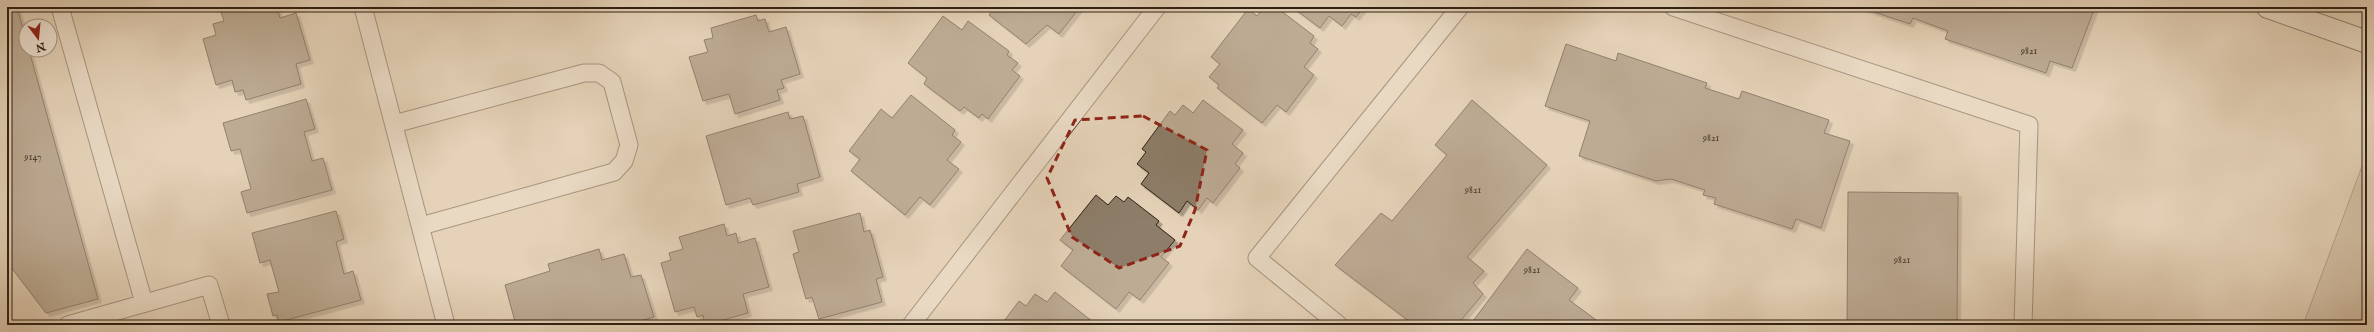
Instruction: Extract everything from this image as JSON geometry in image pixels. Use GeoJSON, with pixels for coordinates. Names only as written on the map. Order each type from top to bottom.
{"type":"FeatureCollection","features":[{"type":"Feature","properties":{"kind":"main road"},"geometry":{"type":"LineString","coordinates":[[2268,7],[2367,42]]}},
{"type":"Feature","properties":{"kind":"lane"},"geometry":{"type":"LineString","coordinates":[[60,7],[144,303]]}},
{"type":"Feature","properties":{"kind":"lane"},"geometry":{"type":"LineString","coordinates":[[363,7],[446,325]]}},
{"type":"Feature","properties":{"kind":"lane"},"geometry":{"type":"LineString","coordinates":[[911,325],[1157,7]]}},
{"type":"Feature","properties":{"kind":"lane"},"geometry":{"type":"LineString","coordinates":[[1339,325],[1257,258],[1460,7]]}},
{"type":"Feature","properties":{"kind":"lane"},"geometry":{"type":"LineString","coordinates":[[1673,7],[2029,125],[2023,325]]}},
{"type":"Feature","properties":{"kind":"lane"},"geometry":{"type":"LineString","coordinates":[[394,124],[584,73],[599,73],[612,82],[629,145],[624,161],[614,172],[421,226]]}},
{"type":"Feature","properties":{"kind":"lane"},"geometry":{"type":"LineString","coordinates":[[68,325],[209,285],[221,325]]}},
{"type":"Feature","properties":{"kind":"highlighted area"},"geometry":{"type":"Polygon","coordinates":[[[1143,116],[1207,150],[1195,210],[1180,246],[1119,268],[1072,237],[1047,178],[1075,120],[1143,116]]]}},
{"type":"Feature","properties":{"kind":"shaded area"},"geometry":{"type":"Polygon","coordinates":[[[2367,153],[2367,325],[2303,325],[2367,153]]]}},
{"type":"Feature","properties":{"kind":"building"},"geometry":{"type":"Polygon","coordinates":[[[7,7],[17,7],[20,18],[18,18],[18,58],[31,58],[98,299],[46,313],[7,262],[7,7]]]}},
{"type":"Feature","properties":{"kind":"building"},"geometry":{"type":"Polygon","coordinates":[[[237,7],[267,7],[268,10],[277,7],[280,18],[296,13],[310,60],[296,64],[301,84],[246,100],[243,90],[235,92],[232,80],[216,85],[203,39],[216,35],[213,24],[224,21],[221,12],[237,7]]]}},
{"type":"Feature","properties":{"kind":"building"},"geometry":{"type":"Polygon","coordinates":[[[995,7],[1080,7],[1059,34],[1047,25],[1026,44],[989,15],[995,7]]]}},
{"type":"Feature","properties":{"kind":"building"},"geometry":{"type":"Polygon","coordinates":[[[1264,7],[1270,10],[1272,7],[1276,7],[1314,36],[1310,43],[1318,49],[1304,67],[1314,75],[1286,112],[1277,105],[1262,123],[1217,88],[1219,85],[1209,77],[1220,64],[1211,57],[1248,9],[1257,16],[1264,7]]]}},
{"type":"Feature","properties":{"kind":"building"},"geometry":{"type":"Polygon","coordinates":[[[1292,7],[1364,7],[1356,17],[1351,14],[1342,26],[1329,16],[1320,28],[1292,7]]]}},
{"type":"Feature","properties":{"kind":"building"},"geometry":{"type":"Polygon","coordinates":[[[1859,7],[2095,7],[2072,68],[2050,61],[2046,73],[1945,39],[1948,31],[1913,18],[1910,24],[1859,7]]]}},
{"type":"Feature","properties":{"kind":"building"},"geometry":{"type":"Polygon","coordinates":[[[756,15],[758,21],[765,19],[769,32],[786,27],[800,74],[781,80],[784,88],[777,90],[780,100],[735,114],[729,94],[703,101],[689,57],[708,52],[704,40],[713,38],[711,28],[756,15]]]}},
{"type":"Feature","properties":{"kind":"building"},"geometry":{"type":"Polygon","coordinates":[[[943,16],[962,30],[968,21],[1009,51],[1007,55],[1018,63],[1012,70],[1020,76],[988,119],[982,114],[979,118],[964,107],[960,111],[924,84],[927,78],[908,63],[943,16]]]}},
{"type":"Feature","properties":{"kind":"building"},"geometry":{"type":"Polygon","coordinates":[[[1566,44],[1616,61],[1618,53],[1707,83],[1705,88],[1739,99],[1742,91],[1829,120],[1824,133],[1850,141],[1821,228],[1796,219],[1792,229],[1714,204],[1716,198],[1703,195],[1705,190],[1671,179],[1656,181],[1579,156],[1590,121],[1545,106],[1566,44]]]}},
{"type":"Feature","properties":{"kind":"building"},"geometry":{"type":"Polygon","coordinates":[[[911,95],[955,130],[952,135],[961,142],[947,160],[959,169],[930,205],[920,197],[905,215],[851,171],[860,159],[849,151],[881,109],[892,118],[911,95]]]}},
{"type":"Feature","properties":{"kind":"building"},"geometry":{"type":"Polygon","coordinates":[[[306,99],[315,129],[304,132],[312,161],[323,158],[332,190],[247,213],[241,192],[251,189],[240,149],[231,151],[223,123],[306,99]]]}},
{"type":"Feature","properties":{"kind":"building"},"geometry":{"type":"Polygon","coordinates":[[[1203,100],[1243,130],[1232,144],[1243,153],[1235,164],[1240,168],[1213,203],[1207,198],[1198,210],[1187,201],[1179,213],[1141,184],[1149,173],[1137,164],[1146,152],[1142,149],[1170,111],[1175,115],[1183,105],[1193,113],[1203,100]]]}},
{"type":"Feature","properties":{"kind":"building"},"geometry":{"type":"Polygon","coordinates":[[[1472,100],[1547,165],[1467,257],[1484,271],[1473,283],[1483,294],[1457,325],[1414,325],[1335,265],[1381,213],[1392,221],[1447,155],[1435,145],[1472,100]]]}},
{"type":"Feature","properties":{"kind":"building"},"geometry":{"type":"Polygon","coordinates":[[[788,112],[790,119],[803,116],[820,177],[797,184],[799,192],[753,205],[750,198],[726,205],[706,136],[788,112]]]}},
{"type":"Feature","properties":{"kind":"building"},"geometry":{"type":"Polygon","coordinates":[[[1848,192],[1958,193],[1957,325],[1847,325],[1848,192]]]}},
{"type":"Feature","properties":{"kind":"building"},"geometry":{"type":"Polygon","coordinates":[[[1096,195],[1108,205],[1116,196],[1124,202],[1128,197],[1159,221],[1156,225],[1175,240],[1161,257],[1169,263],[1140,300],[1129,292],[1116,309],[1061,266],[1073,250],[1060,240],[1096,195]]]}},
{"type":"Feature","properties":{"kind":"building"},"geometry":{"type":"Polygon","coordinates":[[[336,211],[344,239],[336,242],[344,274],[353,271],[361,300],[279,322],[277,315],[273,316],[267,294],[279,292],[270,260],[260,263],[252,233],[336,211]]]}},
{"type":"Feature","properties":{"kind":"building"},"geometry":{"type":"Polygon","coordinates":[[[860,213],[864,232],[870,230],[883,277],[876,279],[882,302],[819,319],[812,297],[806,299],[793,254],[799,252],[793,231],[860,213]]]}},
{"type":"Feature","properties":{"kind":"building"},"geometry":{"type":"Polygon","coordinates":[[[724,224],[727,236],[736,233],[738,243],[755,238],[769,287],[743,294],[748,313],[705,325],[703,315],[697,317],[694,307],[675,312],[661,263],[671,260],[669,253],[683,249],[679,237],[724,224]]]}},
{"type":"Feature","properties":{"kind":"building"},"geometry":{"type":"Polygon","coordinates":[[[599,249],[602,260],[624,254],[631,277],[641,275],[654,317],[626,325],[516,325],[505,285],[550,271],[548,264],[599,249]]]}},
{"type":"Feature","properties":{"kind":"building"},"geometry":{"type":"Polygon","coordinates":[[[1527,249],[1578,288],[1569,300],[1603,325],[1470,325],[1527,249]]]}},
{"type":"Feature","properties":{"kind":"building"},"geometry":{"type":"Polygon","coordinates":[[[1055,292],[1093,322],[1090,325],[1001,325],[1019,301],[1026,306],[1035,294],[1047,302],[1055,292]]]}},
{"type":"Feature","properties":{"kind":"building"},"geometry":{"type":"Polygon","coordinates":[[[372,321],[373,325],[356,325],[372,321]]]}}]}
